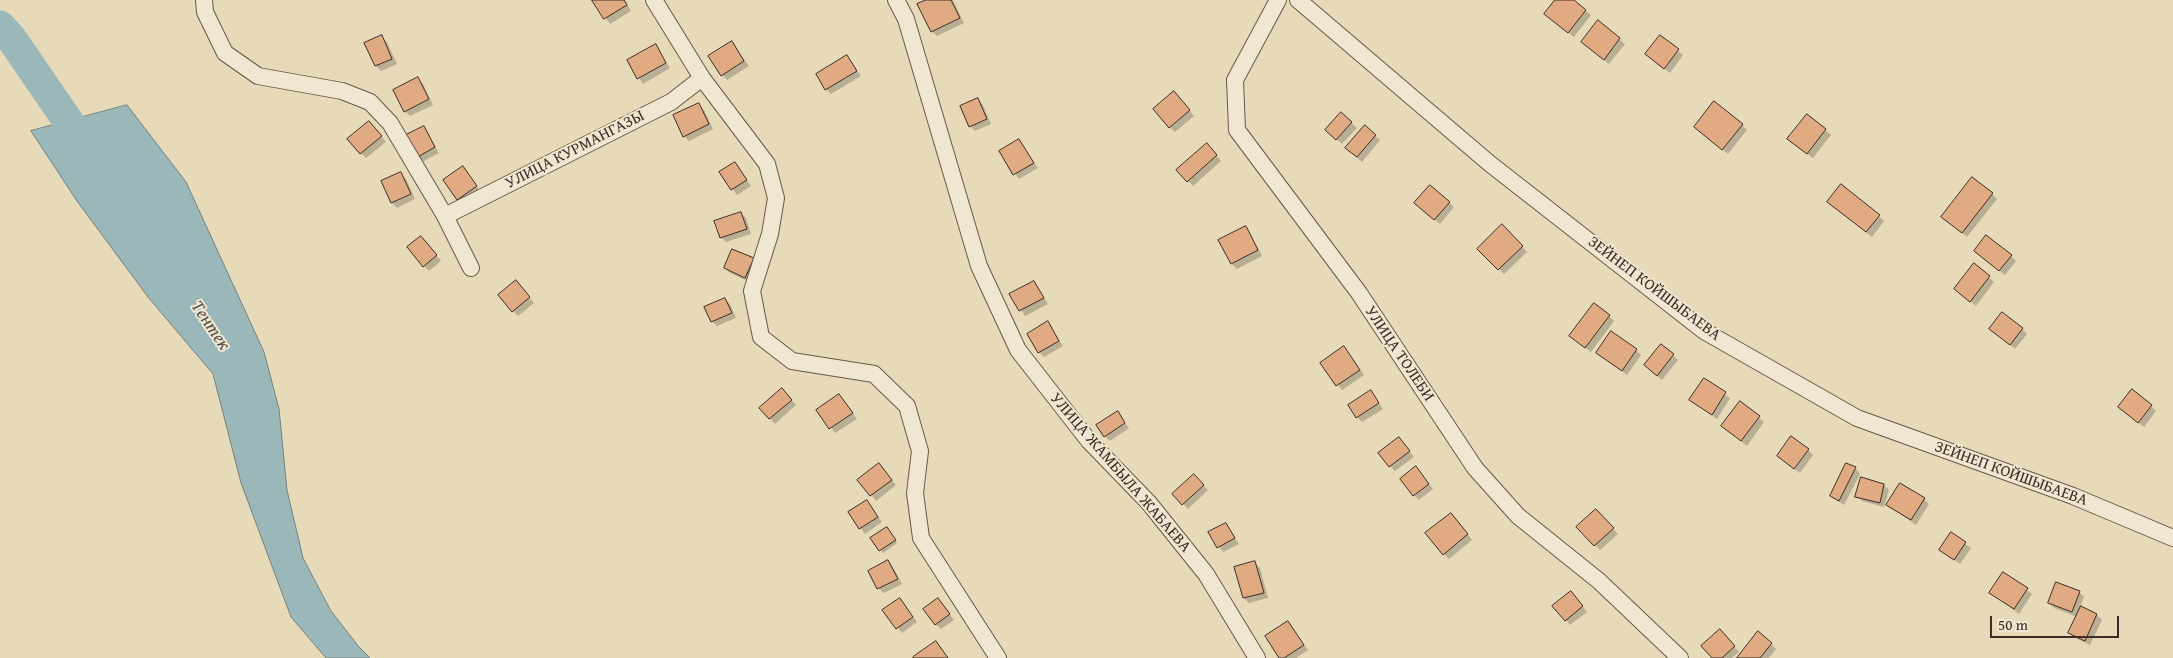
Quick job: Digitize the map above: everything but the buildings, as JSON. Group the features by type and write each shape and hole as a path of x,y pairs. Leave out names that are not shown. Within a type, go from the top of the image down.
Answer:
{"street":[{"path":"204,0 205,12 226,53 258,76 342,91 370,102 390,123 445,216 471,268"},
{"path":"654,0 702,78 767,164 776,198 770,234 752,291 761,337 792,361 874,374 907,406 920,451 915,493 921,538 998,658"},
{"name":"УЛИЦА ЖАМБЫЛА ЖАБАЕВА","path":"896,0 906,19 979,266 1018,350 1089,441 1149,503 1206,574 1257,658"},
{"name":"УЛИЦА ТОЛЕБИ","path":"1278,0 1235,80 1237,130 1359,293 1475,468 1518,516 1599,580 1680,658"},
{"name":"ЗЕЙНЕП КОЙШЫБАЕВА","path":"1298,0 1489,163 1704,331 1857,418 2073,496 2173,538"},
{"name":"УЛИЦА КУРМАНГАЗЫ","path":"445,216 671,102 702,78"}],"water":[{"path":"127,105 186,182 264,352 279,409 287,490 303,558 331,611 370,658 326,658 291,617 241,483 213,374 148,297 77,201 31,131"}],"waterway":[{"name":"Тентек","path":"0,26 11,38 92,156"}]}
